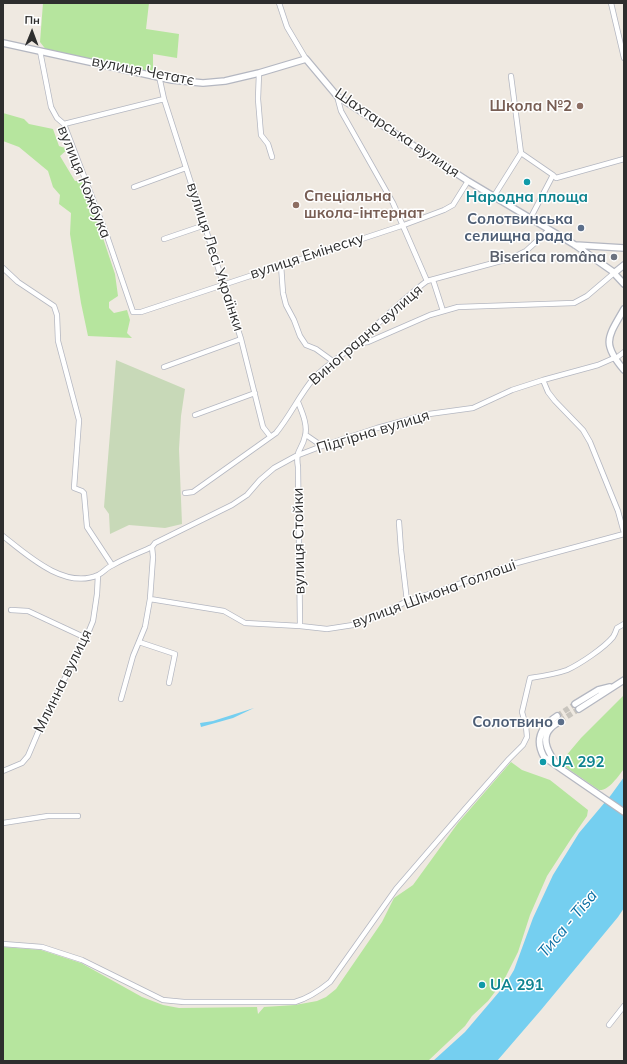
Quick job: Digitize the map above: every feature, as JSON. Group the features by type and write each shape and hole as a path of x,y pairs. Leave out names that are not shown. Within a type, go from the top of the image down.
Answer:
{"street":[{"name":"Шахтарська вулиця","path":"279,3 287,27 306,59 337,96 468,181 575,245 614,273 624,284"},
{"path":"611,3 624,58"},
{"name":"вулиця Четатє","path":"3,43 172,80 203,82 225,81 306,59"},
{"name":"вулиця Кожбука","path":"40,51 51,107 57,118 64,124 107,236 133,312"},
{"path":"259,73 258,99 261,135 268,144 272,157"},
{"name":"вулиця Лесі Українки","path":"159,76 164,99 241,338 263,427 270,436"},
{"path":"494,196 521,153 511,76"},
{"name":"Виноградна вулиця","path":"185,493 193,492 276,433 314,378 427,281 404,225 341,111 337,96"},
{"path":"64,124 164,99"},
{"path":"521,153 554,175 556,178 624,159"},
{"path":"134,187 186,168"},
{"path":"530,219 554,175"},
{"name":"вулиця Емінеску","path":"133,312 141,312 224,283 404,225 444,210 453,205 468,181"},
{"path":"164,239 205,226"},
{"path":"427,281 512,258 526,251 549,230"},
{"path":"575,245 624,248"},
{"path":"280,265 286,305 300,336 306,345 316,349 334,362"},
{"path":"355,344 368,342 430,315 458,307 574,303 587,296 624,265"},
{"path":"3,268 18,282 54,306 58,341 79,420 74,488 84,493 87,527 112,565"},
{"path":"433,280 443,311"},
{"path":"624,309 610,333 609,342 609,348 614,358 624,370"},
{"path":"164,367 241,338"},
{"name":"Підгірна вулиця","path":"98,575 112,565 152,547 155,543 232,505 247,495 260,480 274,468 296,456 377,428 429,414 473,408 512,390 542,380 598,365 624,352"},
{"path":"542,380 548,392 583,430 590,442 618,511 624,534"},
{"path":"195,415 255,393"},
{"path":"296,456 303,444 306,434 305,425 298,402"},
{"path":"306,434 322,446"},
{"name":"вулиця Стойки","path":"296,456 298,467 300,626"},
{"path":"399,522 407,601"},
{"name":"вулиця Шімона Голлоші","path":"150,599 224,611 245,623 327,629 353,625 381,615 407,601 513,564 624,534"},
{"path":"3,536 43,566 65,577 79,579 98,575"},
{"path":"121,699 133,656 145,627 150,599 153,557 152,547"},
{"name":"Млинна вулиця","path":"3,771 22,763 28,756 45,716 86,638 92,621 97,594 98,575"},
{"path":"11,610 28,611 86,638"},
{"path":"3,944 42,947 82,960 163,1000 184,1002 295,1002 306,999 318,992 330,982 396,890 470,803 509,759 524,745 527,737 522,712 530,678 567,670 582,662 615,636 617,628 624,624"},
{"path":"139,642 175,654 169,683"},
{"path":"577,706 598,690 616,685 624,680"},
{"path":"559,718 549,730 546,741 547,750 558,766 624,812"},
{"path":"3,823 48,816 78,816"},
{"path":"608,1025 624,1006"}],"green space":[{"path":"43,3 149,3 146,29 179,34 177,58 153,54 153,75 47,51 40,42"},
{"path":"3,113 24,119 29,124 53,129 59,146 68,149 60,156 75,181 82,181 91,203 86,208 94,211 115,274 118,296 109,302 109,308 114,313 127,310 130,320 127,333 132,338 88,336 70,234 71,213 59,204 60,195 53,187 48,171 19,147 3,141"},
{"path":"116,360 185,389 181,416 179,449 182,524 165,528 129,525 110,534 109,514 104,507"},
{"path":"624,695 624,769 610,786 603,790 599,790 562,763 565,757 581,738"},
{"path":"511,762 522,770 550,780 588,810 587,816 547,876 530,915 518,952 504,980 488,1001 472,1016 465,1026 428,1061 3,1061 3,947 41,950 81,963 142,997 163,1005 179,1008 257,1007 258,1014 264,1007 295,1005 317,1001 326,997 336,989 382,922 394,898 413,885 458,823"}],"water":[{"path":"254,708 233,718 201,727 200,723 213,721"},
{"name":"Тиса - Tisa","path":"624,777 624,908 618,917 497,1061 433,1061 465,1032 505,985 514,970 533,918 553,875 579,833"}],"tunnel":[{"path":"557,716 575,704"},
{"path":"560,721 579,709"}],"place":[{"name":"Школа №2","path":"580,106"},
{"name":"Народна площа","path":"527,182"},
{"name":"Спеціальна школа-інтернат","path":"296,205"},
{"name":"Солотвинська селищна рада","path":"581,228"},
{"name":"Biserica româna","path":"614,257"},
{"name":"Солотвино","path":"561,722"},
{"name":"UA 292","path":"543,762"},
{"name":"UA 291","path":"482,985"}]}
